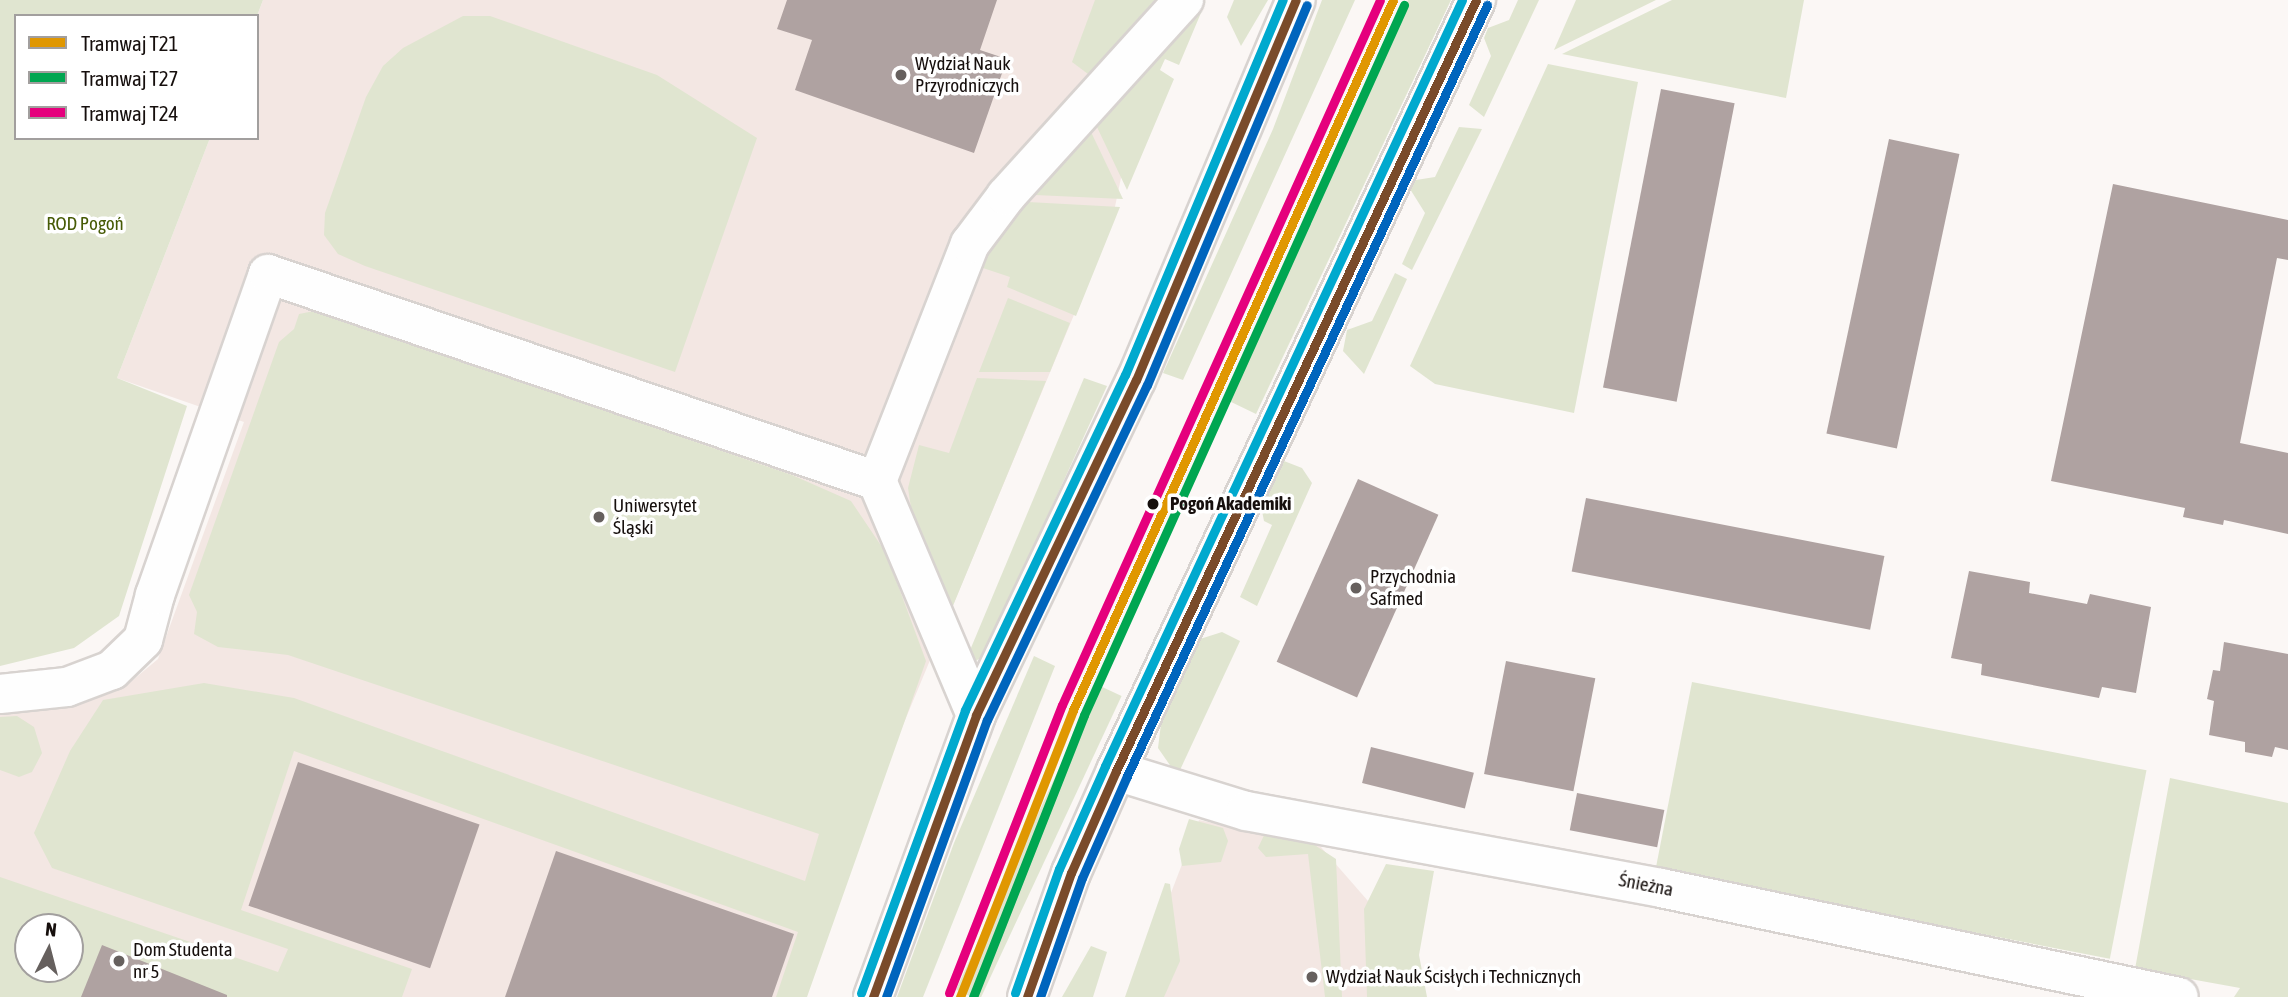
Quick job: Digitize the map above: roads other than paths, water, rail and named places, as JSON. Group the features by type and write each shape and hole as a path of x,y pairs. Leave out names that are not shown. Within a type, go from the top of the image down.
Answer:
{"street":[{"path":"976,715 877,481 970,244 1006,196 1184,0"},
{"path":"873,997 976,715 1136,380 1296,0"},
{"path":"1027,997 1072,873 1116,771 1476,0"},
{"path":"0,694 67,687 112,670 143,640 155,594 268,274 877,481"},
{"name":"Śnieżna","path":"1116,771 1246,811 1661,888 2179,997"}],"tram line":[{"name":"T24","path":"949,993 1062,705 1380,0"},
{"name":"T21","path":"960,997 1073,710 1393,0"},
{"name":"T27","path":"973,997 1084,715 1404,5"}],"place":[{"name":"Wydział Nauk Przyrodniczych","path":"901,75"},
{"name":"Pogoń Akademiki","path":"1153,504"},
{"name":"Uniwersytet Śląski","path":"599,517"},
{"name":"Przychodnia Safmed","path":"1356,588"},
{"name":"Dom Studenta nr 5","path":"119,961"},
{"name":"Wydział Nauk Ścisłych i Technicznych","path":"1312,977"}],"park label":[{"name":"ROD Pogoń","path":"85,224"}]}
